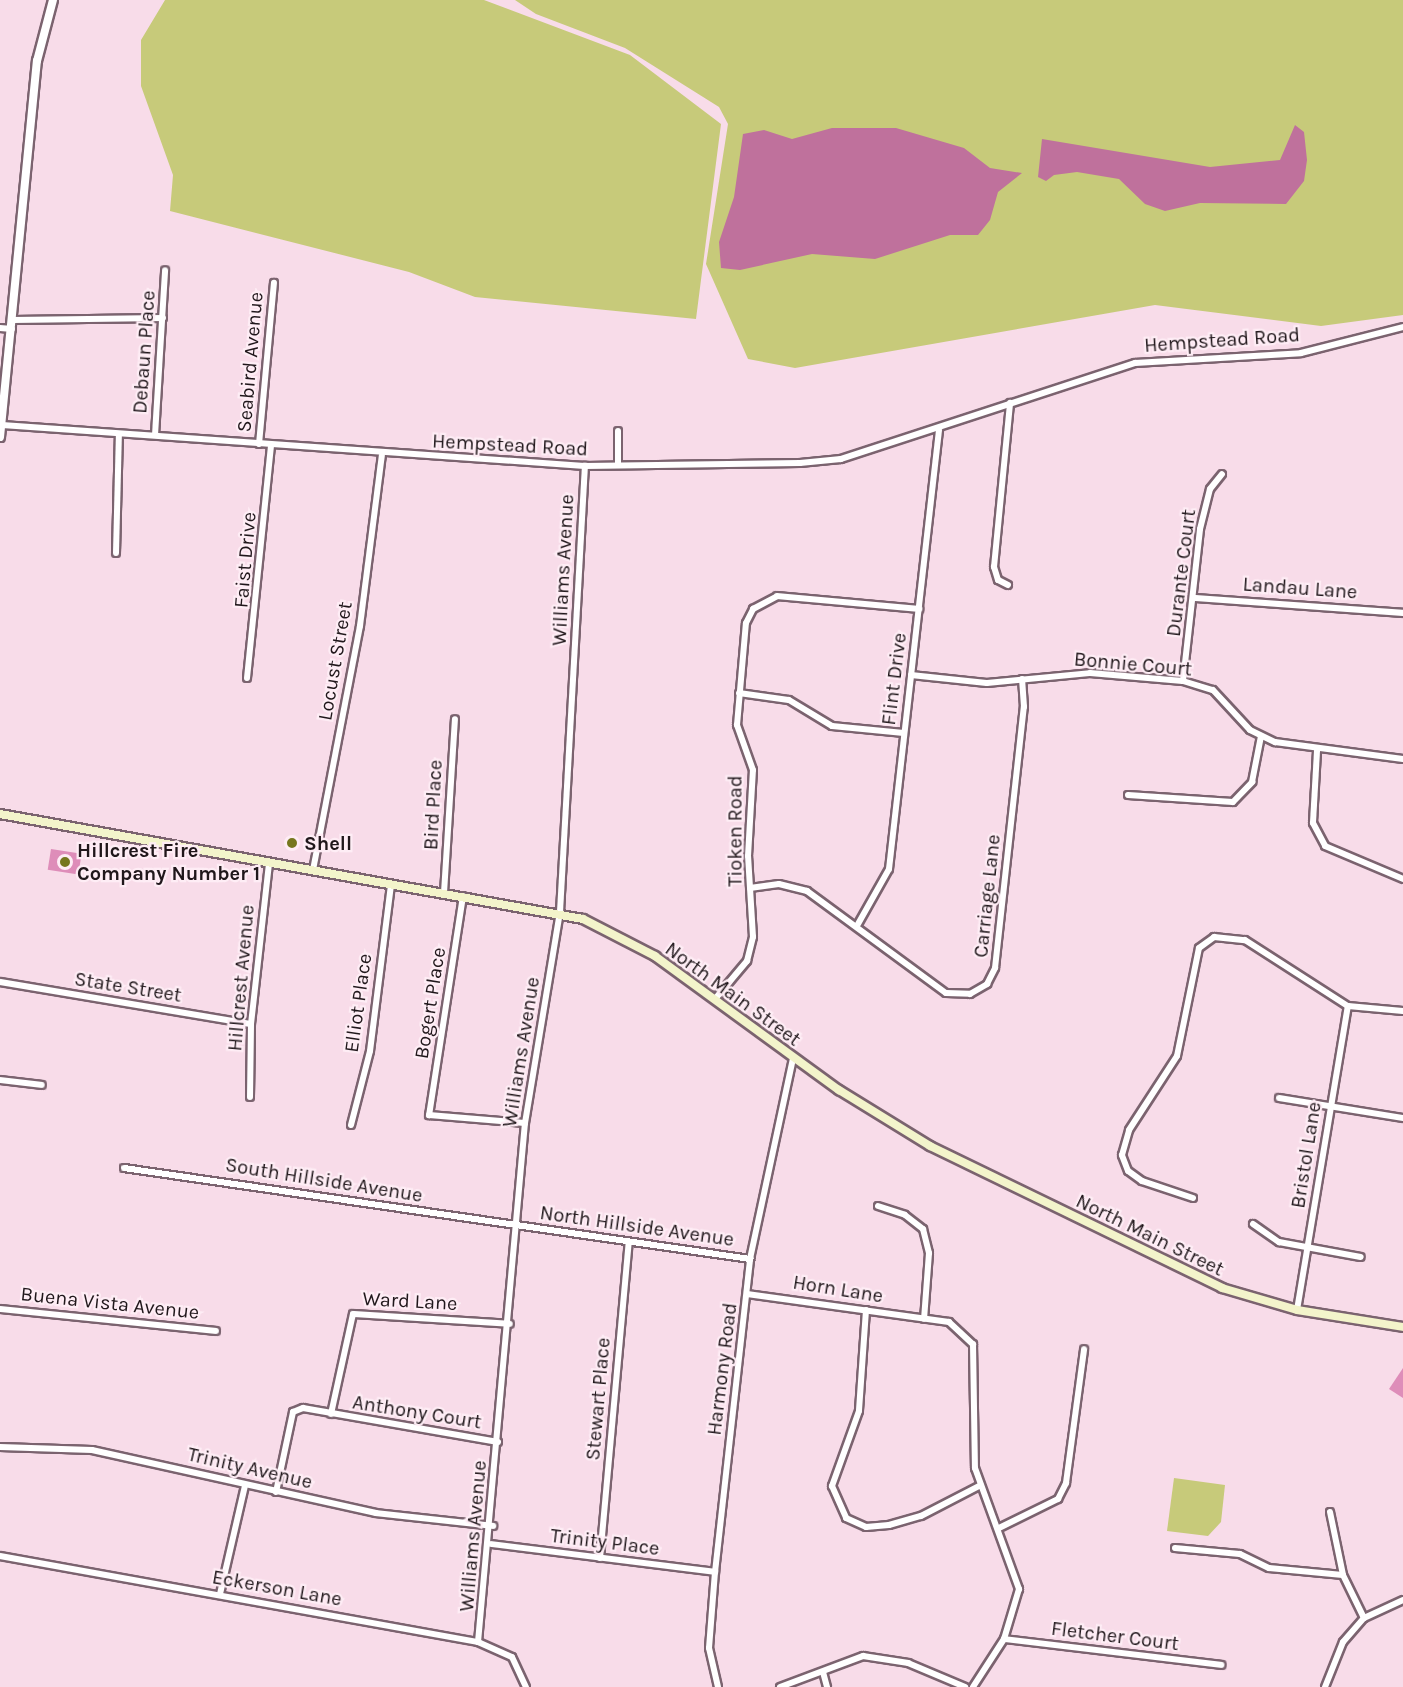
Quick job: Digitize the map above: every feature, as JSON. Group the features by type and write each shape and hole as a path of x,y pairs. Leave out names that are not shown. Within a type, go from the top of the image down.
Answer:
{"main road":[{"name":"North Main Street","path":"0,814 269,863 560,912 630,941 715,999 874,1115 930,1146 1222,1288 1297,1310 1403,1327"}],"street":[{"path":"0,433 37,61 53,0"},
{"name":"Debaun Place","path":"155,435 165,270"},
{"name":"Seabird Avenue","path":"259,444 274,283"},
{"path":"13,320 163,318"},
{"name":"Hempstead Road","path":"0,433 155,435 382,456 585,466 841,459 939,430 1010,403 1135,363 1301,353 1403,327"},
{"path":"0,328 12,329"},
{"path":"1008,585 998,580 994,567 1010,403"},
{"name":"Flint Drive","path":"858,924 889,869 939,430"},
{"path":"618,431 618,465"},
{"path":"116,554 119,434"},
{"name":"Faist Drive","path":"247,678 271,445"},
{"name":"Locust Street","path":"313,870 360,626 382,456"},
{"name":"Williams Avenue","path":"478,1642 493,1526 498,1442 520,1226 525,1123 560,912 585,466"},
{"name":"Durante Court","path":"1183,681 1195,598 1200,529 1210,489 1222,474"},
{"name":"Landau Lane","path":"1195,598 1403,613"},
{"name":"Tioken Road","path":"715,999 747,961 753,938 750,888 753,770 737,725 746,623 764,599 918,609"},
{"name":"Bonnie Court","path":"911,675 987,683 1090,674 1183,681 1213,690 1261,736 1317,751 1403,759"},
{"name":"Carriage Lane","path":"750,888 779,884 807,891 858,924 946,993 970,994 987,984 998,945 1024,707 1022,679"},
{"path":"739,693 789,700 832,726 904,733"},
{"name":"Bird Place","path":"444,893 455,719"},
{"path":"1128,795 1233,802 1251,782 1261,736"},
{"path":"1317,751 1313,823 1325,846 1403,879"},
{"name":"Hillcrest Avenue","path":"250,1097 251,1024 269,863"},
{"name":"Elliot Place","path":"351,1125 370,1052 391,884"},
{"name":"Bogert Place","path":"463,896 429,1115 525,1123"},
{"path":"1193,1198 1142,1181 1128,1171 1122,1155 1129,1130 1177,1056 1199,948 1214,938 1245,940 1348,1006 1403,1011"},
{"name":"State Street","path":"0,982 251,1024"},
{"name":"Bristol Lane","path":"1297,1310 1348,1006"},
{"name":"Harmony Road","path":"718,1687 710,1648 715,1572 750,1259 793,1058"},
{"path":"0,1080 42,1085"},
{"path":"1279,1098 1403,1118"},
{"name":"South Hillside Avenue","path":"124,1168 520,1226"},
{"path":"878,1206 905,1215 923,1229 929,1253 924,1319"},
{"path":"1252,1224 1279,1242 1308,1250 1361,1257"},
{"name":"North Hillside Avenue","path":"520,1226 750,1259"},
{"name":"Stewart Place","path":"600,1558 629,1242"},
{"name":"Horn Lane","path":"747,1294 950,1322 973,1344 971,1434 979,1486 999,1528 1019,1590 1005,1639 973,1687"},
{"name":"Buena Vista Avenue","path":"0,1309 216,1331"},
{"path":"866,1310 860,1411 832,1486 846,1518 866,1527 889,1525 921,1516 979,1486"},
{"name":"Ward Lane","path":"331,1414 353,1314 510,1324"},
{"path":"999,1528 1058,1499 1066,1483 1084,1349"},
{"path":"276,1492 293,1412 331,1414"},
{"name":"Anthony Court","path":"331,1414 498,1442"},
{"name":"Trinity Avenue","path":"0,1447 92,1450 245,1486 376,1513 493,1526"},
{"path":"220,1594 245,1486"},
{"path":"1330,1512 1343,1575 1364,1618"},
{"name":"Trinity Place","path":"491,1545 715,1572"},
{"path":"1175,1548 1240,1554 1269,1568 1343,1575"},
{"name":"Eckerson Lane","path":"0,1556 478,1642 512,1657 526,1687"},
{"path":"1325,1687 1343,1642 1364,1618 1403,1600"},
{"name":"Fletcher Court","path":"1005,1639 1221,1665"},
{"path":"780,1687 863,1656 887,1658 965,1687"},
{"path":"823,1672 827,1687"}],"green space":[{"path":"165,0 484,0 630,55 721,124 696,319 475,297 409,272 170,211 173,175 141,86 141,40"},
{"path":"515,0 1403,0 1403,315 1321,326 1155,305 795,368 748,359 706,264 728,124 719,107 625,48 536,14"},
{"path":"1174,1478 1225,1485 1221,1522 1208,1536 1167,1531"}],"shaded area":[{"path":"1295,125 1304,132 1307,160 1304,181 1286,204 1200,203 1165,211 1145,204 1119,179 1077,172 1054,175 1046,181 1038,177 1042,139 1210,167 1280,160"},
{"path":"832,128 896,128 964,148 990,168 1022,173 998,192 990,220 978,235 950,235 875,259 812,254 740,270 721,268 719,242 734,197 743,134 764,130 792,139"}],"building":[{"name":"Hillcrest Fire Company Number 1","path":"51,849 82,854 78,875 48,870"},
{"path":"1403,1368 1403,1398 1389,1389"}],"place":[{"name":"Shell","path":"292,843"},
{"name":"Hillcrest Fire Company Number 1","path":"65,862"}]}
